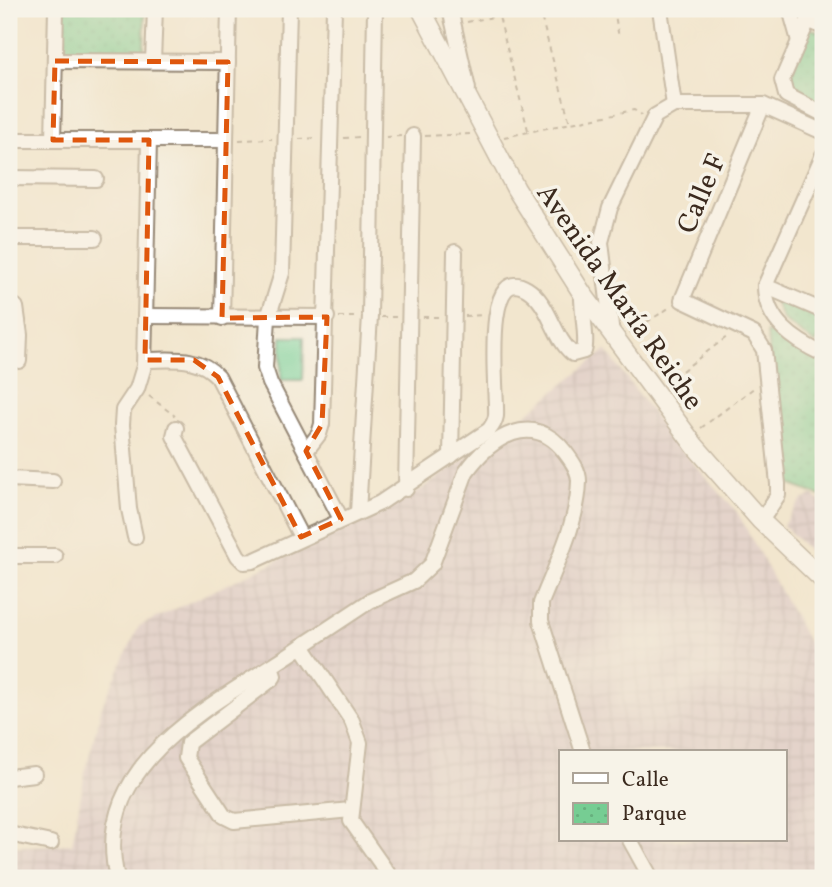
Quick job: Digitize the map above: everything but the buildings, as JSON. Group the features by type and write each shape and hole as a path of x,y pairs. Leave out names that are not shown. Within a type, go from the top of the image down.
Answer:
{"main road":[{"name":"Avenida María Reiche","path":"421,9 538,226 582,293 673,419 761,521 823,580"}],"street":[{"path":"53,140 56,9"},
{"path":"153,61 155,9"},
{"path":"222,318 229,9"},
{"path":"289,9 282,273 268,318 265,368 341,519"},
{"path":"306,451 319,434 322,424 334,9"},
{"path":"358,512 370,316 375,9"},
{"path":"450,9 472,106"},
{"path":"660,9 674,106"},
{"path":"790,9 799,41"},
{"path":"823,27 810,15 782,80 786,95 823,114"},
{"path":"55,61 228,62"},
{"path":"612,332 601,242 604,225 650,123 662,111 674,106 763,105 823,132"},
{"name":"Calle F","path":"682,300 763,105"},
{"path":"406,489 413,136"},
{"path":"9,140 226,140"},
{"path":"135,537 129,509 122,425 127,401 139,385 145,360 149,140"},
{"path":"823,155 765,286 765,299 775,319 801,343 823,353"},
{"path":"9,178 96,178"},
{"path":"9,238 95,238"},
{"path":"451,456 455,252"},
{"path":"176,422 174,436 238,556 244,562 253,561 406,489 489,430 495,421 494,337 496,315 502,295 518,286 527,289 537,299 567,349 579,354 586,344 581,315 582,293"},
{"path":"765,286 823,311"},
{"path":"682,300 741,327 761,341 778,495 761,521"},
{"path":"9,302 16,307 19,322 19,361"},
{"path":"145,316 327,317"},
{"path":"145,360 194,360 210,368 218,377 300,537"},
{"path":"117,878 113,834 116,812 127,790 178,730 207,706 370,601 425,572 432,564 466,472 475,458 515,430 538,430 558,442 579,476 578,498 541,603 541,621 582,750"},
{"path":"9,479 53,481"},
{"path":"9,556 55,556"},
{"path":"302,646 352,721 360,743 351,810 357,833 391,878"},
{"path":"271,667 272,679 188,743 186,758 224,816 234,821 351,810"},
{"path":"9,777 34,774"},
{"path":"9,834 51,843"},
{"path":"631,842 650,878"}],"path":[{"path":"497,9 528,132"},
{"path":"453,25 534,9"},
{"path":"540,9 570,123"},
{"path":"614,9 619,38"},
{"path":"495,150 504,148 502,137 634,110"},
{"path":"226,140 487,134"},
{"path":"612,332 628,334 682,300"},
{"path":"665,383 741,327"},
{"path":"700,429 767,377"},
{"path":"139,385 176,422"}],"highlighted area":[{"path":"55,61 228,62 222,318 327,317 322,424 306,451 341,519 301,537 218,377 194,360 145,360 149,140 53,140"}],"shaded area":[{"path":"606,350 670,437 737,512 823,669 823,878 9,878 9,847 72,844 85,773 102,706 139,626 406,500 509,428"},
{"path":"812,495 823,503 823,565 783,525 801,501"}],"green space":[{"path":"63,9 145,9 144,53 62,51"},
{"path":"807,28 823,32 823,110 801,101 787,86"},
{"path":"773,297 823,317 823,330 816,344 783,320"},
{"path":"767,332 823,357 823,497 781,481"},
{"path":"282,337 304,337 303,380 281,380"}]}
